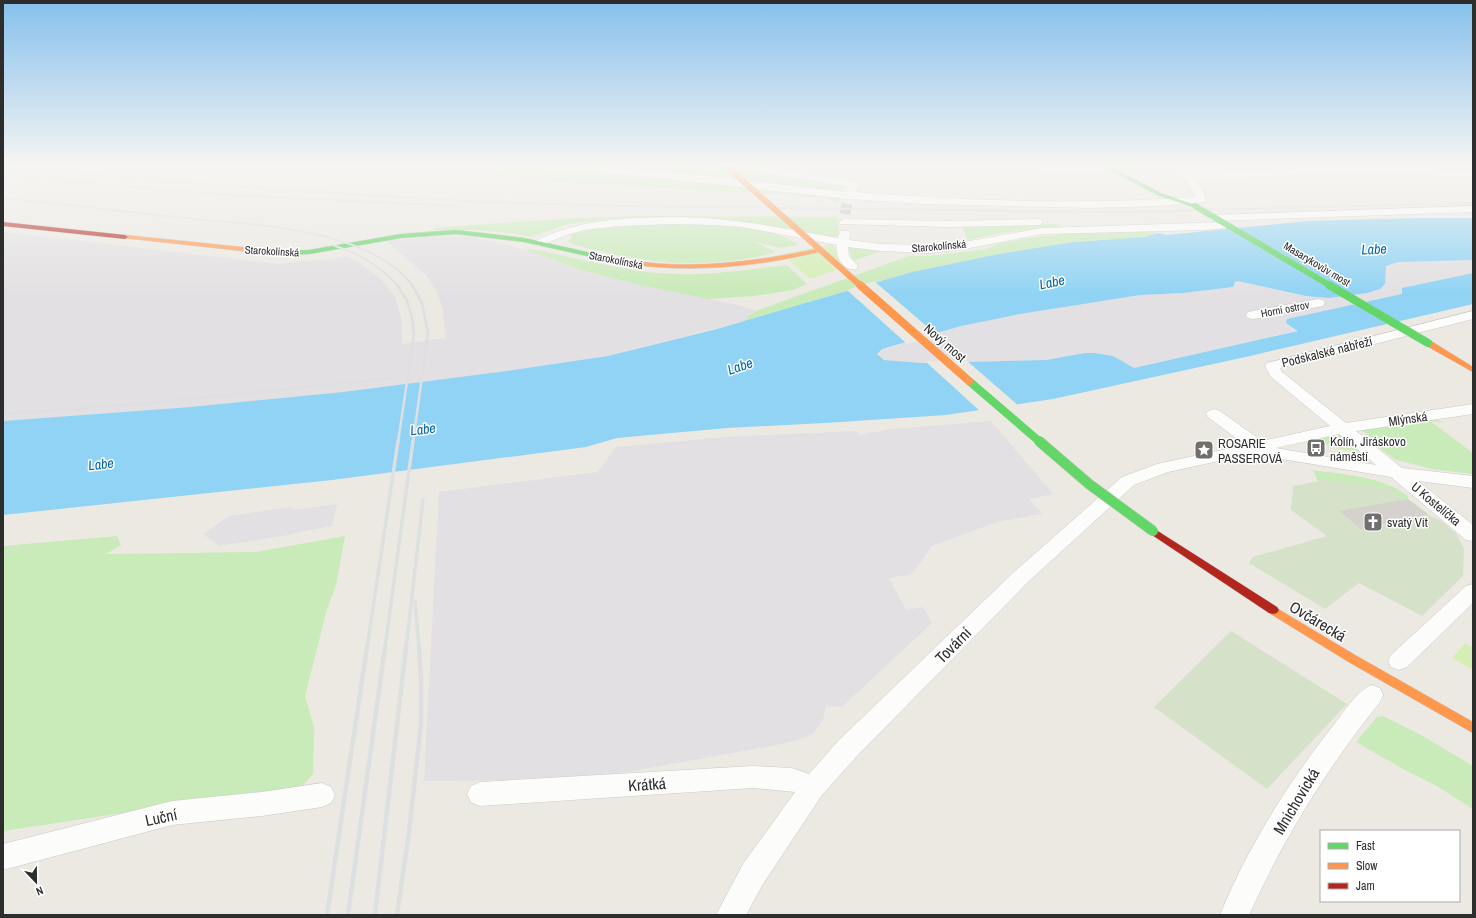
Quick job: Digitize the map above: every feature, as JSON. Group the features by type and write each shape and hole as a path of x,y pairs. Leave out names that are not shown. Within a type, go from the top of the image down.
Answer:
{"street":[{"name":"Nový most","path":"774,209 1029,434 1089,484 1153,531"},
{"path":"852,266 842,255 840,249 843,243 846,209 949,224 1159,220 1473,209"},
{"name":"Masarykovův most","path":"1199,209 1222,225 1473,370"},
{"name":"Starokolínská","path":"540,243 562,232 588,226 696,220 743,224 843,243 901,249 958,247 1003,237 1070,229 1222,225"},
{"name":"Starokolínská","path":"3,224 281,254 305,253 381,238 431,233 482,233 507,236 621,262 668,268 719,267 788,257 821,250"},
{"name":"Horní ostrov","path":"1253,315 1318,303"},
{"name":"Podskalské nábřeží","path":"1343,428 1276,374 1272,366 1473,315"},
{"name":"Mlýnská","path":"1237,450 1343,428 1473,409"},
{"path":"1214,414 1258,446"},
{"name":"U Kostelíčka","path":"1343,428 1473,535"},
{"path":"1237,450 1273,452 1399,473 1473,482"},
{"name":"Tovární","path":"730,915 753,874 813,787 847,749 1021,577 1128,481 1163,468 1237,450"},
{"name":"Ovčárecká","path":"1153,531 1227,582 1325,643 1473,728"},
{"path":"1399,661 1473,591"},
{"name":"Mnichovická","path":"1234,915 1297,795 1315,768 1372,695"},
{"name":"Krátká","path":"480,794 753,777 792,779 813,787"},
{"name":"Luční","path":"3,857 172,813 262,804 322,794"}],"shaded area":[{"path":"3,232 279,264 348,257 360,263 380,278 395,297 402,321 402,344 446,338 443,309 436,290 426,275 386,241 438,236 476,237 481,240 529,251 586,272 737,305 756,311 741,322 608,356 499,372 343,392 190,407 3,421"},
{"path":"1473,260 1473,273 1402,288 1402,294 1289,319 1286,323 1299,330 1134,368 1113,356 1094,353 1085,353 1046,360 922,363 884,360 877,354 882,349 961,326 1086,303 1140,295 1183,293 1233,287 1235,282 1238,281 1306,296 1329,298 1375,291 1385,284 1386,266 1398,262"},
{"path":"991,421 1053,494 1029,499 1042,514 997,522 932,546 912,574 889,578 906,610 923,607 932,623 842,707 826,706 823,720 813,734 795,741 766,747 621,773 578,779 424,781 439,492 598,472 616,447 724,437 857,431 859,435 892,429"},
{"path":"337,504 332,526 219,546 203,534 229,516 290,507 295,510"}],"green space":[{"path":"637,216 838,217 839,235 833,237 821,237 772,226 724,219 671,218 609,219 568,224 531,237 510,233 476,230 434,230 434,228 561,219"},
{"path":"678,224 741,227 773,233 787,238 799,245 781,248 755,242 775,252 735,261 694,263 653,261 632,258 589,249 567,241 571,239 572,234 598,229 638,225"},
{"path":"1059,224 1060,226 999,233 968,240 962,227 955,227 957,225"},
{"path":"1147,231 1159,233 1145,237 1074,242 912,272 741,322 756,311 909,256 930,256 986,249 1001,243 1072,233"},
{"path":"832,244 847,266 810,279 782,254"},
{"path":"848,246 887,249 853,261"},
{"path":"526,248 622,268 661,273 706,274 787,265 807,284 793,290 753,296 708,299 640,285 584,271 529,251"},
{"path":"1429,418 1446,423 1430,421 1473,453 1473,474 1432,469 1394,459 1372,442 1367,434 1362,431 1364,429"},
{"path":"1338,433 1361,449 1357,452 1336,448 1335,446 1322,444 1321,446 1299,441"},
{"path":"1313,470 1375,480 1397,489 1408,496 1408,499 1404,500 1386,489 1325,480 1318,482"},
{"path":"1325,480 1386,489 1432,517 1440,520 1456,533 1464,548 1463,576 1422,616 1359,583 1325,609 1249,563 1253,557 1327,536 1291,510 1293,486"},
{"path":"117,536 121,545 106,554 256,552 345,536 336,585 327,609 305,696 314,727 313,774 302,786 3,831 3,546"},
{"path":"1231,631 1347,704 1267,789 1154,707"},
{"path":"1465,643 1473,648 1473,670 1452,658"},
{"path":"1383,716 1421,735 1473,766 1473,809 1437,786 1403,769 1356,742 1377,717"}],"water":[{"name":"Labe","path":"1473,218 1473,260 1398,262 1386,266 1385,284 1380,289 1367,293 1329,298 1306,296 1238,281 1235,282 1233,287 1183,293 1140,295 1020,314 961,326 882,349 877,354 884,360 922,363 1046,360 1085,353 1094,353 1113,356 1134,368 1298,331 1286,323 1287,319 1402,294 1402,288 1473,273 1473,304 1250,356 1053,399 946,415 727,428 617,438 586,447 332,480 3,515 3,421 190,407 343,392 608,356 717,329 912,272 999,254 1074,242 1145,237 1159,233 1167,235 1308,221"}],"pier":[{"path":"874,281 937,335 907,344 847,290"},
{"path":"966,360 1019,406 981,412 925,361"}],"building":[{"name":"svatý Vít","path":"1408,499 1428,514 1361,529 1339,511"}],"tunnel":[{"path":"845,214 846,209"}],"railway":[{"path":"101,209 269,226 336,239 366,251 392,266 412,285"},
{"path":"859,209 1122,212 1245,209"},
{"path":"333,245 368,261 384,272 397,285"},
{"path":"397,285 407,301 412,317 414,335 398,442"},
{"path":"412,285 422,303 428,333 413,442"},
{"path":"3,414 152,403 394,378"},
{"path":"367,648 398,441"},
{"path":"385,648 413,441"},
{"path":"406,648 423,500"},
{"path":"415,601 419,648"},
{"path":"327,915 367,647"},
{"path":"348,915 385,647"},
{"path":"375,915 406,647"},
{"path":"397,915 409,832 421,724 419,647"}],"traffic: fast":[{"path":"1200,209 1428,343"},
{"path":"280,253 309,252 401,236 456,232 524,240 614,260"},
{"path":"969,381 1089,484 1153,531"}],"traffic: slow":[{"path":"774,209 969,381"},
{"path":"125,237 280,253"},
{"path":"614,260 667,267 718,266 769,260 821,250"},
{"path":"1428,343 1473,370"},
{"path":"1273,610 1351,658 1473,728"}],"traffic: jam":[{"path":"3,224 125,237"},
{"path":"1153,531 1273,610"}],"place":[{"name":"Kolín, Jiráskovo náměstí","path":"1316,448"},
{"name":"ROSARIE PASSEROVÁ","path":"1204,450"},
{"name":"svatý Vít","path":"1373,522"}]}
